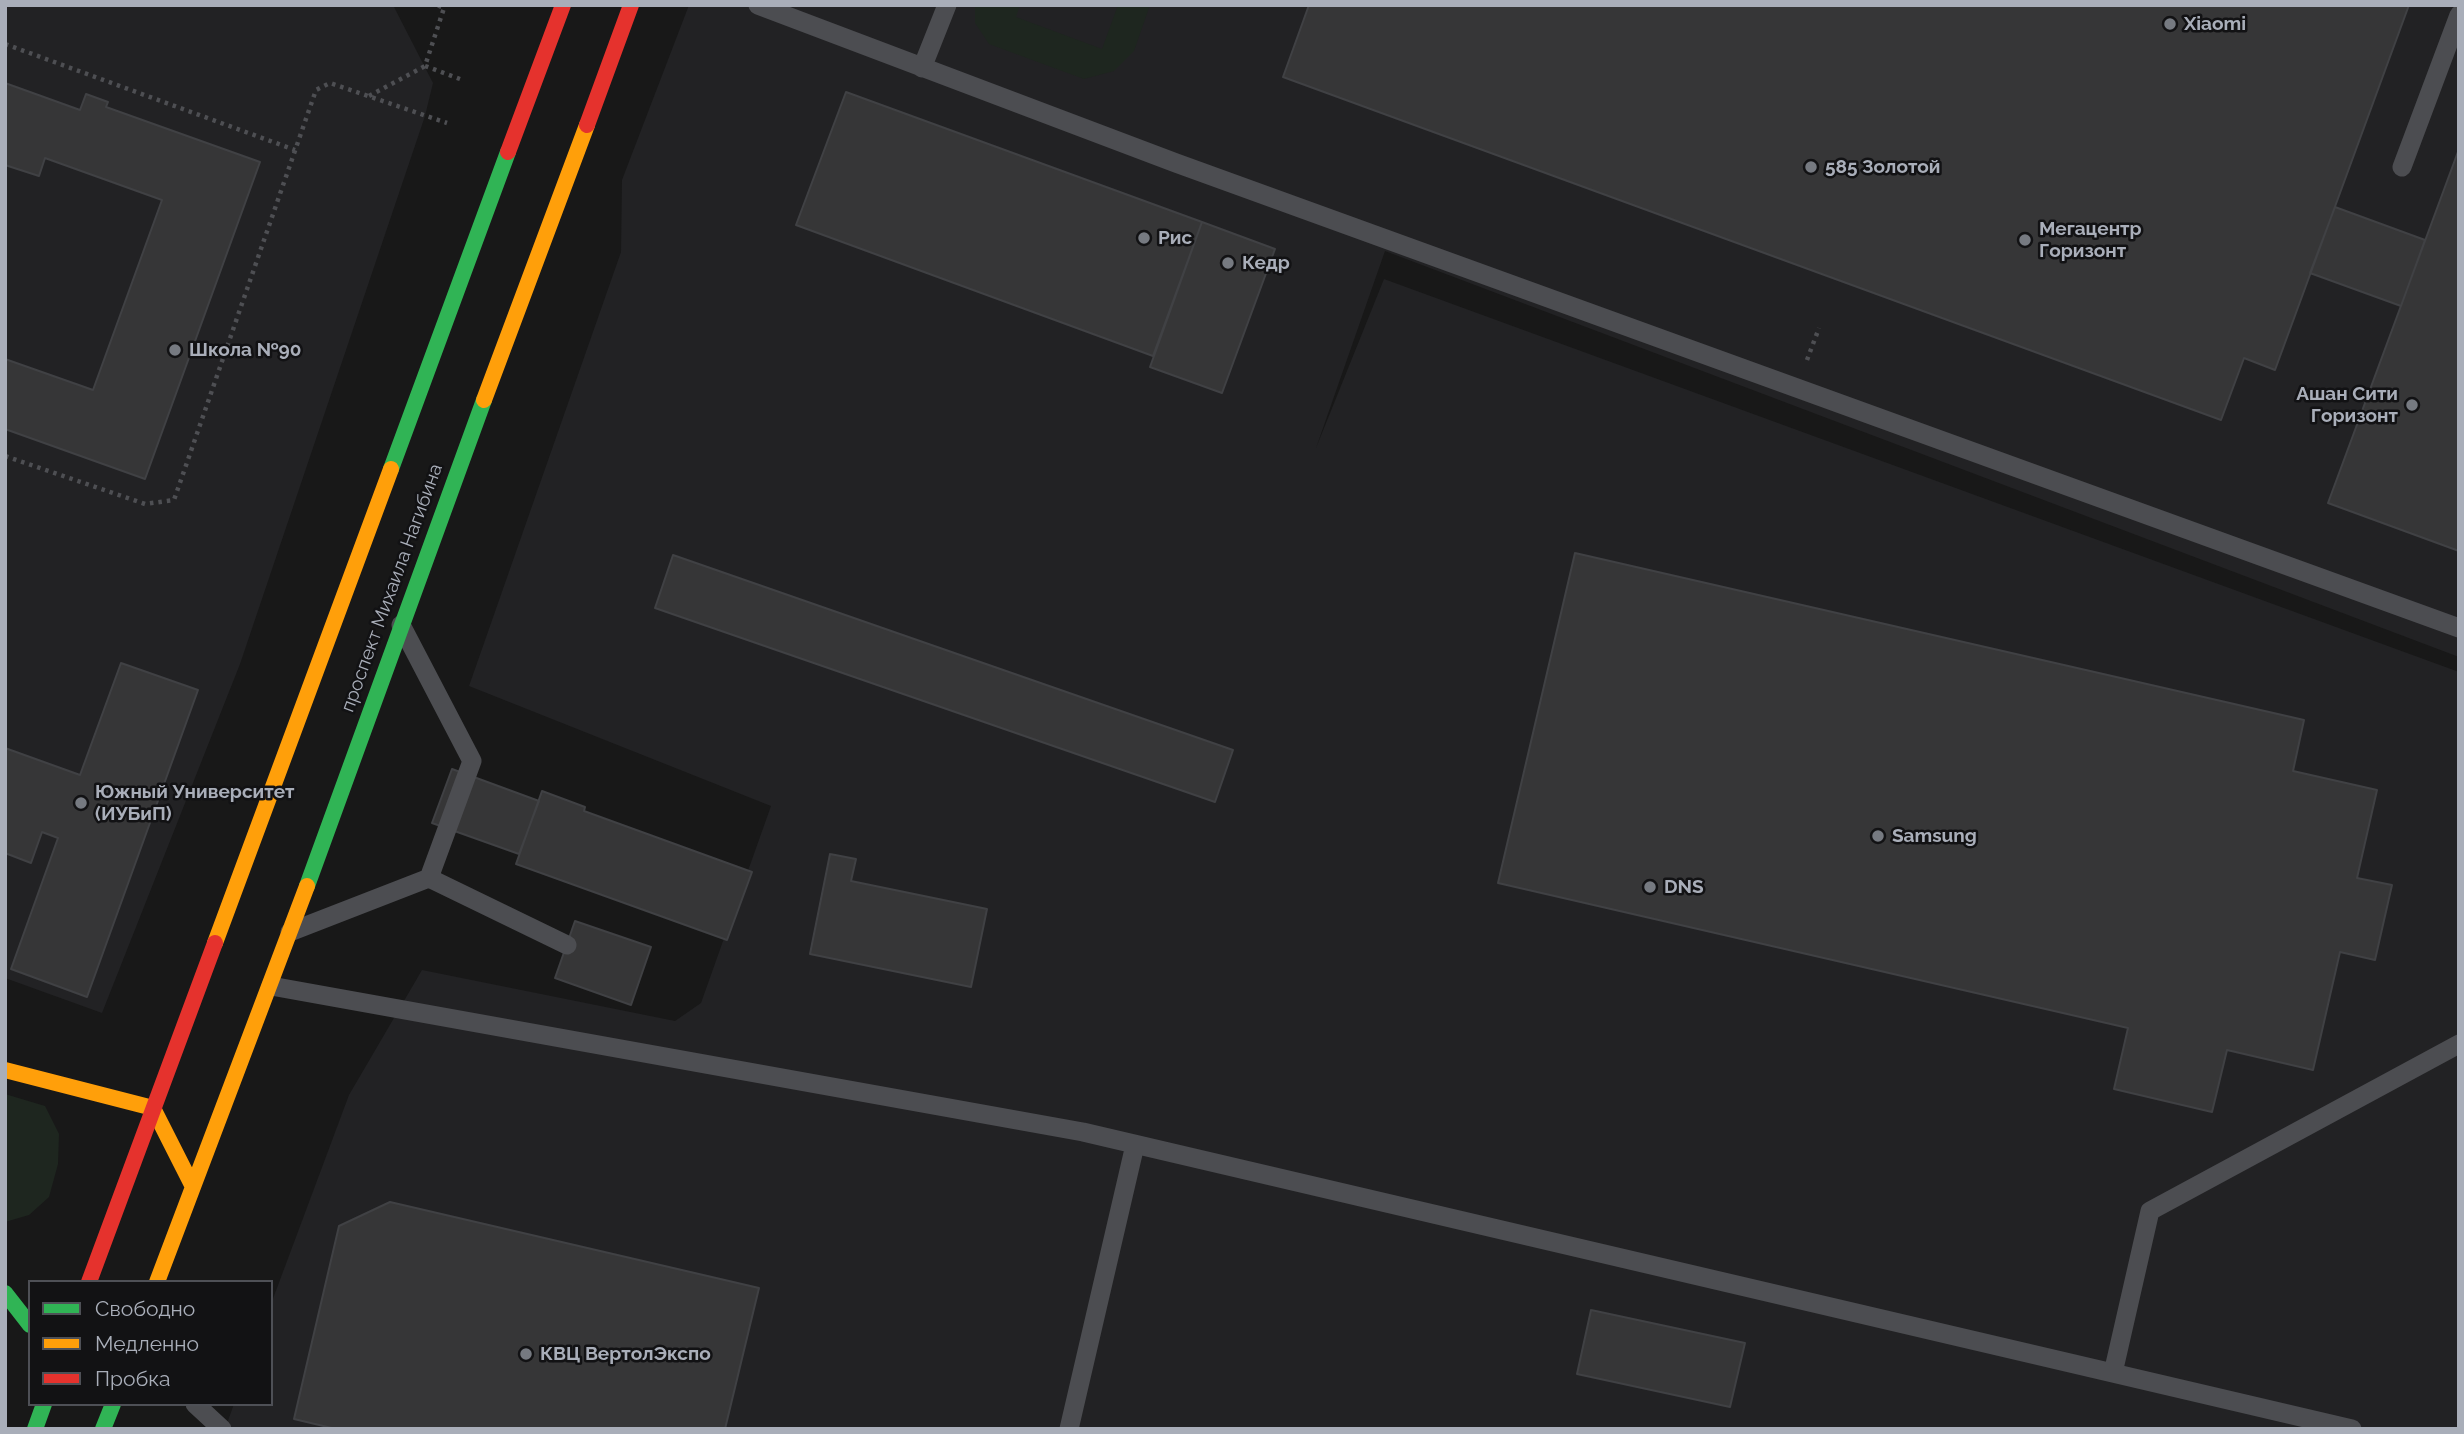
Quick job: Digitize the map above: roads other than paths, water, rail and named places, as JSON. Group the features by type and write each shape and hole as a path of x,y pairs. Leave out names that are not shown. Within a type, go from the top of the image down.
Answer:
{"main road":[{"path":"90,1280 563,5"},
{"name":"проспект Михаила Нагибина","path":"157,1280 271,986 401,625 631,5"},
{"path":"5,1070 153,1108 192,1185"},
{"path":"8,1295 28,1298"},
{"path":"8,1295 28,1322"},
{"path":"35,1429 43,1406"},
{"path":"103,1429 112,1406"}],"lane":[{"path":"758,5 1176,163 2459,628"},
{"path":"922,68 947,5"},
{"path":"2402,167 2459,15"},
{"path":"401,625 472,761 429,878"},
{"path":"289,932 429,878 566,945"},
{"path":"271,986 1083,1132 2352,1429"},
{"path":"2113,1373 2150,1211 2459,1044"},
{"path":"1069,1429 1135,1145"},
{"path":"197,1406 222,1429"}],"place":[{"name":"Xiaomi","path":"2170,24"},
{"name":"585 Золотой","path":"1811,167"},
{"name":"Рис","path":"1144,238"},
{"name":"Мегацентр Горизонт","path":"2025,240"},
{"name":"Кедр","path":"1228,263"},
{"name":"Школа №90","path":"175,350"},
{"name":"Ашан Сити Горизонт","path":"2412,405"},
{"name":"Южный Университет (ИУБиП)","path":"81,803"},
{"name":"Samsung","path":"1878,836"},
{"name":"DNS","path":"1650,887"},
{"name":"КВЦ ВертолЭкспо","path":"526,1354"}]}
